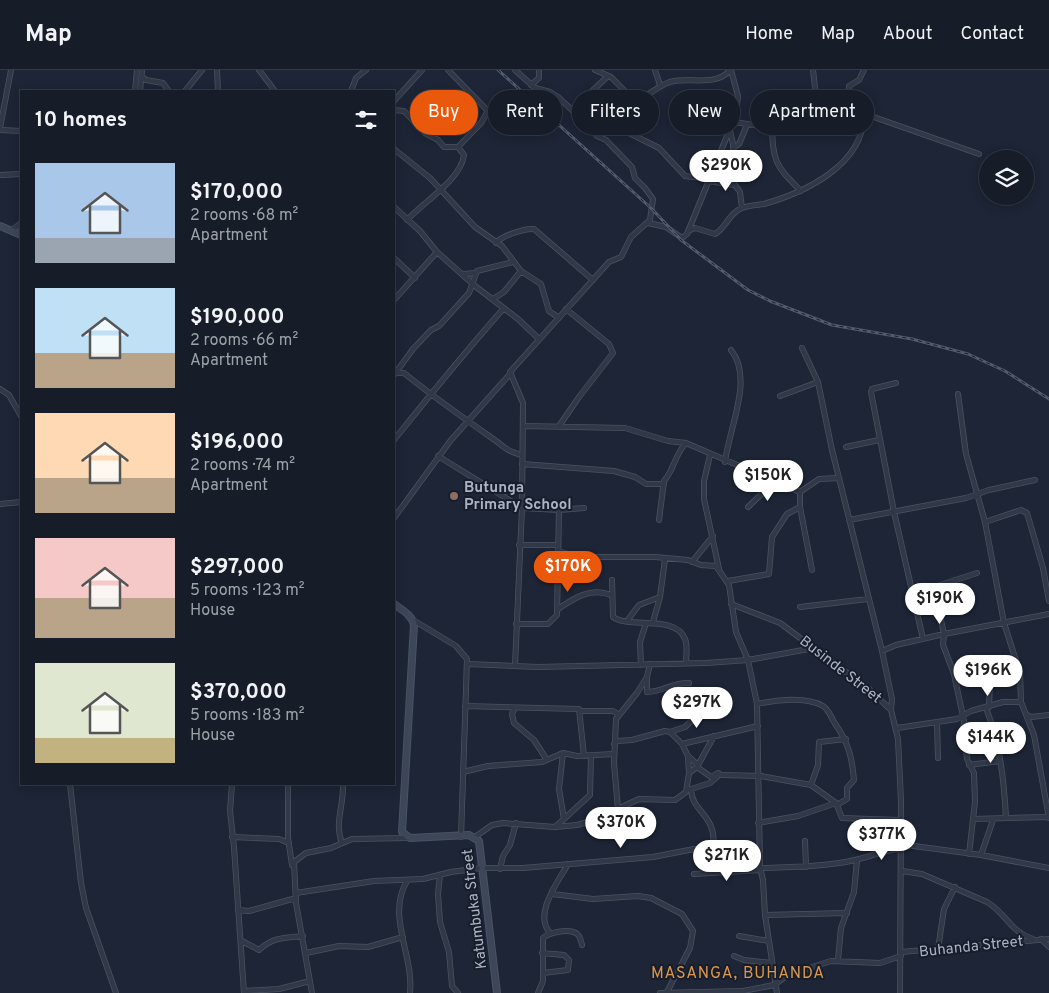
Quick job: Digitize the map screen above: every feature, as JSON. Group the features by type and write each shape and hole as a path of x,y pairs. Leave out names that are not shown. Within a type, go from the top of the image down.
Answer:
{"main road":[{"path":"0,226 20,235"},
{"path":"395,605 413,620 410,719 401,828 406,838"},
{"name":"Katumbuka Street","path":"406,838 475,837 479,841 497,993"}],"street":[{"path":"11,70 0,129 20,131"},
{"path":"136,90 137,70"},
{"path":"140,90 142,70"},
{"path":"186,90 202,70"},
{"path":"217,70 218,90"},
{"path":"259,70 274,90"},
{"path":"351,90 356,78 366,70"},
{"path":"395,100 422,70"},
{"path":"448,70 488,111 481,123 458,147"},
{"path":"515,70 536,89 550,92 572,110"},
{"path":"531,85 539,78 539,70 533,70"},
{"path":"595,70 608,76 626,90"},
{"path":"655,70 660,85"},
{"path":"653,90 660,85 677,80 718,78 731,70 736,90"},
{"path":"813,70 815,90"},
{"path":"849,90 849,86 861,77 864,70"},
{"path":"593,90 608,76"},
{"path":"142,77 146,80 163,83 168,90"},
{"path":"395,110 404,111 425,133 438,140 444,146 458,147 463,152 463,160 440,191 416,209 408,220"},
{"path":"874,118 979,154"},
{"path":"740,123 750,125"},
{"path":"733,148 739,144 747,125"},
{"path":"395,517 438,456 467,421 609,262 621,256 631,237 648,223 652,215 651,194 634,178 631,166 598,135"},
{"path":"636,135 662,150 685,176 734,185 740,192 742,208"},
{"path":"648,223 666,227 682,238 688,231 728,135"},
{"path":"731,135 734,185"},
{"path":"772,135 772,152 775,161 800,191"},
{"path":"688,231 695,228 709,234 717,233 732,215 742,208 765,203 800,191 822,179 846,159 860,135"},
{"path":"395,150 430,178 475,227 508,253 512,262 521,271 541,284 549,311 559,318"},
{"path":"0,175 20,174"},
{"path":"395,208 437,252 472,284 504,308 539,339"},
{"path":"11,231 20,224"},
{"path":"496,242 500,238 513,235 522,229 534,230 594,280"},
{"path":"395,299 437,252"},
{"path":"395,259 415,278"},
{"path":"463,274 512,262"},
{"path":"493,299 504,292 521,271"},
{"path":"395,372 412,349 438,326 470,293 476,272"},
{"path":"395,439 416,409 432,393 504,308"},
{"path":"560,426 579,397 613,353 608,344 566,309"},
{"path":"802,348 818,382 839,478 882,651 892,699 891,710"},
{"path":"725,462 740,393 741,379 738,360 731,350"},
{"path":"395,373 404,373 504,449 522,455"},
{"path":"510,374 523,398 522,508 515,666"},
{"path":"780,396 818,382"},
{"path":"896,383 871,390 879,440 922,639"},
{"path":"0,389 9,395 20,414"},
{"path":"958,394 966,454 985,522 1004,623 1020,673 1021,702 1032,725 1049,818 1042,816 992,820 973,819"},
{"path":"523,426 625,428 668,441 686,443 725,462 800,492"},
{"path":"846,447 879,440"},
{"path":"659,520 664,484 671,475 681,449 686,443"},
{"path":"710,455 704,489 719,569"},
{"path":"438,456 522,508 560,510 584,508"},
{"path":"522,464 609,471 625,474 646,484 664,484"},
{"path":"800,492 819,479 839,478"},
{"path":"849,520 966,498 989,490 1035,480"},
{"path":"748,507 774,482"},
{"path":"800,492 800,507 812,570"},
{"path":"0,504 20,502"},
{"path":"728,581 769,574 772,537 787,514 800,507"},
{"path":"516,624 549,624 556,617 558,608 560,510"},
{"path":"985,522 1021,510 1027,513 1043,568 1049,602"},
{"path":"692,562 714,536"},
{"path":"519,545 558,546"},
{"path":"558,551 578,557 665,559 712,565 719,569 728,581 736,632 748,660 758,704 760,869 764,880 765,915 774,985 777,993"},
{"path":"653,622 660,597 665,559"},
{"path":"969,854 976,800 974,773 969,765 962,738 963,716 954,674 943,645 944,634 934,587 977,573"},
{"path":"612,580 613,617 627,622 662,623 684,637 686,663"},
{"path":"558,608 581,594 602,593 611,595"},
{"path":"627,622 639,605 660,597"},
{"path":"800,607 868,599"},
{"name":"Businde Street","path":"732,604 780,623 878,696 891,710 896,728 901,801 899,820 902,871 900,993"},
{"path":"882,651 944,634 1049,614"},
{"path":"413,620 460,649 466,656 468,664 461,837"},
{"path":"641,665 640,642 646,623"},
{"path":"468,664 515,666 686,663 748,660 814,648"},
{"path":"650,664 647,677 648,692 660,690 676,683 689,684"},
{"path":"1006,818 1004,777 988,707 990,682 1020,673"},
{"path":"618,809 614,744 618,714 637,693 647,677"},
{"path":"758,704 783,700 821,705 826,709 846,739 854,780 847,788 847,799 837,804 798,816 758,823"},
{"path":"896,728 937,723 1004,702 1021,702"},
{"path":"465,706 613,711 618,714"},
{"path":"614,744 617,740 632,740 685,727 707,706"},
{"path":"515,708 512,714 514,723 534,740 547,760"},
{"path":"580,711 584,756"},
{"path":"1026,714 1033,717 1049,715"},
{"path":"1032,725 1033,717"},
{"path":"937,723 938,758"},
{"path":"682,744 758,726"},
{"path":"670,732 682,744 688,756 697,766 711,777 717,774 758,776 811,785 837,804 842,818 899,820"},
{"path":"689,773 697,766 714,736"},
{"path":"811,785 818,765 819,742 846,739"},
{"path":"463,772 488,766 547,760 564,754 584,756 600,753 614,754"},
{"path":"564,754 559,789 564,819"},
{"path":"555,827 591,794 591,756"},
{"path":"688,756 689,790 693,800 711,823 714,841 713,850"},
{"path":"969,765 1000,761"},
{"path":"475,837 496,824 516,823 555,827 586,823 639,799 675,800 689,790 710,783 721,775"},
{"path":"70,785 79,868 86,908 116,993"},
{"path":"232,785 230,801 232,837 242,941 244,992 279,989 310,982"},
{"path":"288,785 289,843 312,993"},
{"path":"342,843 338,827 343,798 343,785"},
{"path":"981,855 992,820"},
{"path":"500,869 503,856 510,846 516,823"},
{"path":"232,837 279,839 289,843"},
{"path":"292,866 297,859 306,853 331,848 358,838 406,838"},
{"path":"805,841 806,867"},
{"path":"694,874 806,867 857,860 900,847 981,855 1049,868"},
{"path":"238,910 249,911 296,896 374,881 407,880 481,868 500,869 653,857 690,849 760,851"},
{"path":"660,993 743,992 774,985 788,975 838,960 841,928 856,883 857,860"},
{"path":"550,933 544,918 552,894 568,864"},
{"path":"902,871 920,873 994,906 1016,932 1033,939"},
{"path":"440,875 438,894 441,934 449,952 452,986 458,993"},
{"path":"407,880 398,902 403,937 412,976 410,993"},
{"path":"938,949 944,909 955,887"},
{"path":"552,894 593,899 644,897 682,914 693,932 691,941 667,992"},
{"path":"765,915 847,913"},
{"path":"1016,932 1018,941"},
{"path":"538,993 542,986 544,973 543,938 550,933 576,934 582,945"},
{"path":"242,941 259,950 265,944 277,939 303,936"},
{"path":"739,936 769,941"},
{"path":"306,953 333,947 368,947 403,937"},
{"name":"Buhanda Street","path":"838,960 880,963 901,954 1033,939 1049,939"},
{"name":"Buhanda Street","path":"1040,939 1049,947"},
{"path":"542,953 564,956 570,960 568,970 544,973"},
{"path":"734,956 744,960 772,963"}],"railway":[{"path":"498,70 652,209 681,240 748,290 770,301 832,325 912,339 968,354 1005,371 1049,399"}],"place":[{"name":"Butunga Primary School","path":"454,496"}],"district":[{"name":"MASANGA, BUHANDA","path":"738,972"}]}
